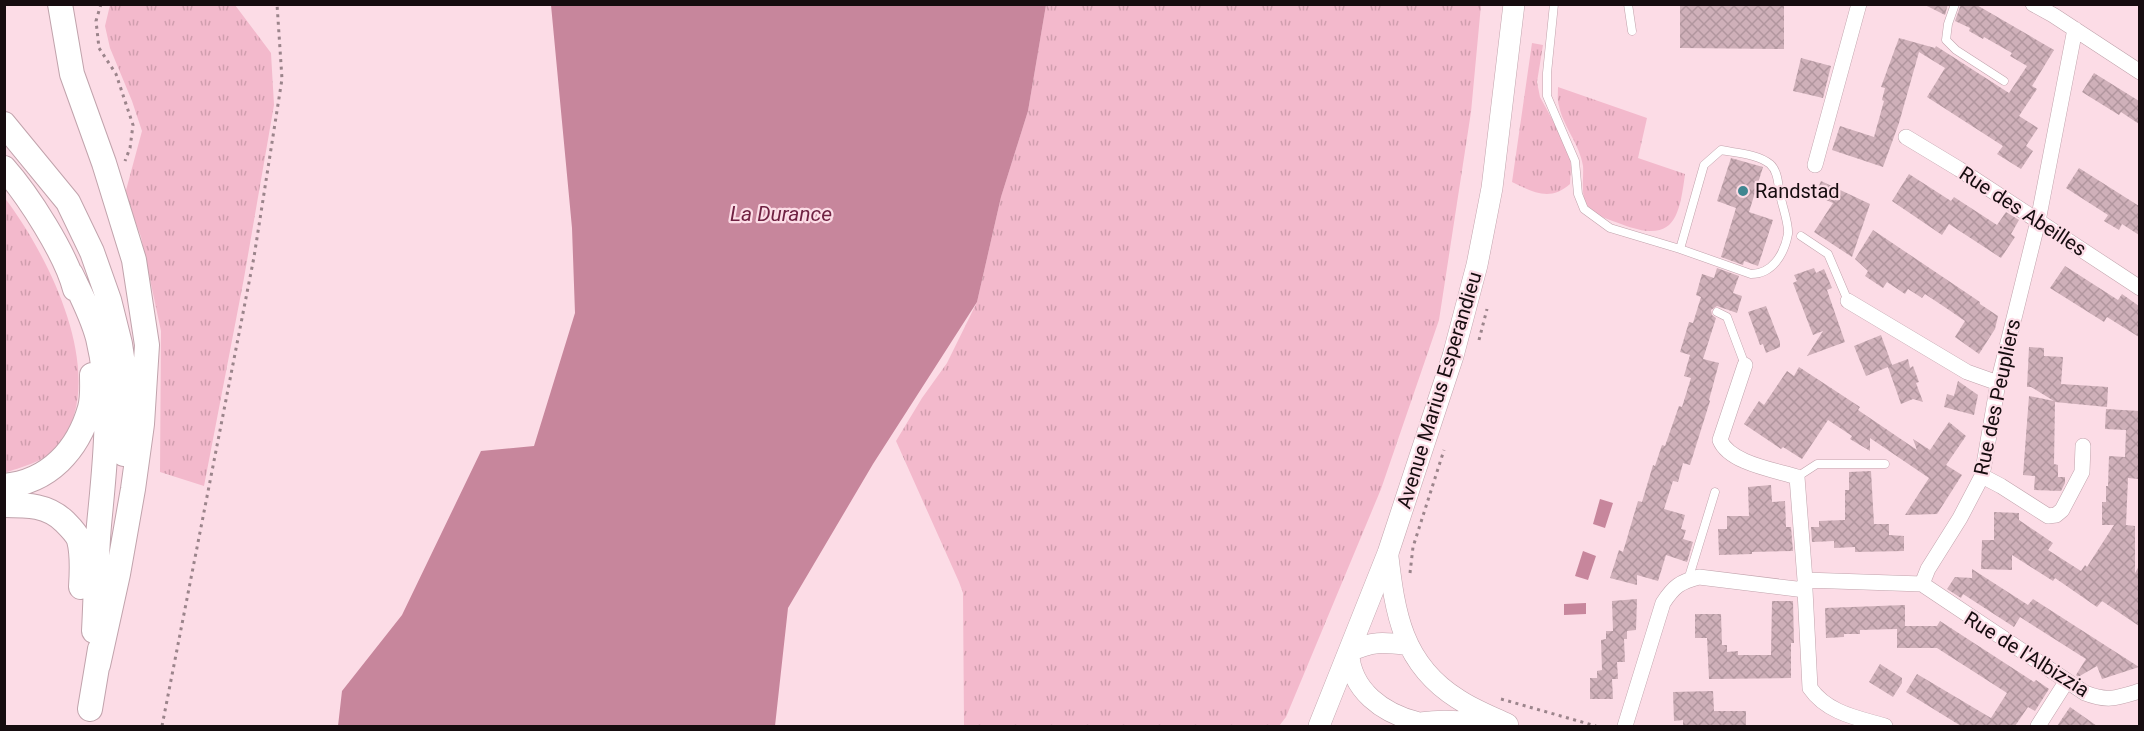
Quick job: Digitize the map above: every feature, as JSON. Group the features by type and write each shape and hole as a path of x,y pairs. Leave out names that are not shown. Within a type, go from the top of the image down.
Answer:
{"main road":[{"path":"60,4 72,74 134,260 147,345 142,424 131,500 98,665"},
{"name":"Avenue Marius Esperandieu","path":"1318,726 1388,554 1453,356 1477,265 1492,188 1514,4"},
{"path":"4,124 68,202 92,252 109,300 120,344 126,427 121,487 90,718"},
{"path":"4,168 15,180 38,215 87,306 97,336 104,371 107,404 105,473 99,525 90,718"},
{"path":"4,486 19,484 42,474 60,462 80,434 91,406 93,368 71,274"},
{"path":"4,505 47,509 59,515 78,538 82,561 81,617 90,718"}],"street":[{"path":"1815,165 1859,4"},
{"path":"2033,4 2054,10 2075,30 2139,72"},
{"name":"Rue des Peupliers","path":"1922,584 1928,569 1960,518 1982,476 1998,383 2038,221 2075,30"},
{"name":"Rue des Abeilles","path":"1906,137 1959,169 2139,288"},
{"path":"1848,301 1967,372 1998,383"},
{"path":"1745,365 1720,440 1723,449 1734,457 1797,477 1810,688 1817,698 1834,709 1885,726"},
{"path":"1982,476 2048,516 2056,514 2062,510 2082,472 2083,446"},
{"path":"1388,554 1397,614 1407,645 1425,670 1457,699 1512,725"},
{"path":"1626,726 1664,603 1672,589 1688,580 1699,577 1805,585 1922,584"},
{"name":"Rue de l'Albizzia","path":"1922,584 2085,693 2100,699 2115,699 2139,691"},
{"path":"1407,645 1382,642 1366,644 1349,652 1355,678 1370,697 1410,724 1457,721 1512,725"},
{"path":"2038,726 2066,682"}],"lane":[{"path":"1554,4 1547,96 1575,161 1578,194 1584,209 1610,228 1680,249 1750,274 1761,274 1778,261 1788,233 1778,179 1771,165 1755,157 1721,150 1704,165 1680,249"},
{"path":"1628,4 1632,31"},
{"path":"1955,4 1948,24 1946,40 1956,50 2004,81"},
{"path":"1801,236 1828,254 1848,301"},
{"path":"1717,312 1727,317 1745,365"},
{"path":"1797,477 1817,464 1885,464"},
{"path":"1688,580 1715,492"}],"path":[{"path":"101,4 96,21 99,48 116,74 133,125 130,148 112,190"},
{"path":"162,726 254,257 282,79 277,4"},
{"path":"1493,696 1596,726"}],"green space":[{"path":"110,5 235,5 271,53 274,105 204,486 160,472 161,331 141,237 125,194 142,131 110,48 105,26"},
{"path":"1046,5 1481,5 1471,112 1439,320 1381,489 1286,717 1279,726 964,726 963,593 896,441 947,363 977,302 1001,197 1028,111"},
{"path":"1532,43 1543,45 1537,82 1540,97 1569,150 1571,167 1570,184 1555,193 1548,194 1534,192 1512,182"},
{"path":"1558,87 1647,118 1638,158 1685,174 1680,204 1670,224 1663,229 1652,231 1638,229 1603,217 1588,207 1583,192 1581,158 1561,113"},
{"path":"4,197 38,250 68,317 76,352 79,386 73,417 54,451 42,459 7,472 4,471"}],"water":[{"name":"La Durance","path":"551,5 1046,5 1028,111 1001,197 977,302 873,464 788,608 775,726 338,726 342,691 402,615 481,451 534,446 575,313 572,228"},
{"path":"1600,499 1613,503 1605,528 1593,524"},
{"path":"1583,551 1596,556 1588,580 1575,576"},
{"path":"1586,603 1586,614 1564,615 1564,604"}],"building":[{"path":"1680,4 1784,4 1784,49 1680,48"},
{"path":"1923,4 1948,4 1945,15"},
{"path":"1961,4 1975,4 2054,50 2032,86 2037,89 2019,116 2038,128 2026,146 2033,151 2021,169 1997,154 2003,146 1927,97 1945,68 1919,52 1899,123 1883,167 1832,150 1840,126 1874,137 1884,101 1882,100 1885,88 1881,87 1899,38 1935,48 1936,46 2009,93 2027,66 2010,56 2012,53 1984,37 1983,39 1969,31 1970,28 1955,21"},
{"path":"1801,58 1831,66 1823,98 1793,91"},
{"path":"2094,73 2139,101 2139,124 2121,112 2119,115 2082,92"},
{"path":"1731,158 1763,167 1749,212 1773,220 1758,266 1744,261 1743,265 1721,257 1736,208 1717,201"},
{"path":"2079,168 2139,206 2139,235 2122,224 2119,230 2104,221 2108,215 2066,188"},
{"path":"1909,174 1951,201 1954,197 1997,225 2006,212 2019,220 2011,234 2015,237 2001,258 1949,224 1942,235 1892,201"},
{"path":"1821,181 1870,204 1852,257 1814,232 1833,203 1815,195"},
{"path":"1873,230 1998,316 1995,329 1979,354 1955,337 1965,321 1949,310 1925,294 1922,298 1908,289 1905,294 1887,282 1883,288 1865,276 1868,271 1855,259"},
{"path":"2065,266 2118,300 2122,294 2139,306 2139,337 2107,317 2104,322 2050,288"},
{"path":"1717,268 1739,276 1733,293 1742,296 1737,313 1717,306 1711,310 1712,315 1716,318 1703,359 1719,363 1690,465 1683,463 1678,482 1673,481 1664,509 1685,515 1681,529 1686,530 1683,539 1693,542 1687,562 1666,555 1658,581 1637,575 1637,585 1610,578 1619,550 1623,552 1638,501 1642,502 1653,465 1655,466 1662,445 1665,446 1679,406 1682,407 1691,378 1684,376 1690,355 1680,352 1689,322 1693,323 1701,297 1696,295 1702,274 1714,278"},
{"path":"1814,268 1816,273 1824,269 1832,288 1827,290 1845,342 1807,356 1823,331 1813,335 1793,283 1797,281 1794,275"},
{"path":"1766,306 1780,347 1766,353 1763,344 1760,345 1748,312"},
{"path":"1881,335 1892,365 1908,359 1910,368 1913,366 1923,402 1913,399 1901,404 1888,367 1866,376 1854,346"},
{"path":"2029,347 2044,348 2044,356 2063,357 2061,384 2108,387 2107,407 2055,402 2054,464 2058,465 2058,477 2065,477 2061,491 2034,490 2035,476 2023,475 2029,396 2054,401 2031,387 2027,387"},
{"path":"1799,367 1860,407 1858,410 1917,450 1913,439 1930,450 1949,422 1966,436 1946,465 1962,475 1937,514 1905,515 1929,478 1870,438 1870,451 1850,439 1852,436 1828,420 1802,459 1783,447 1781,449 1744,424 1759,401 1764,405 1787,371 1794,376"},
{"path":"1958,381 1978,395 1974,415 1944,407 1947,394 1954,396"},
{"path":"2106,409 2139,411 2139,479 2128,478 2126,525 2135,526 2135,573 2139,566 2139,626 2102,601 2097,607 2055,578 2053,581 2012,555 2012,570 1981,569 1982,540 1994,540 1994,512 2019,513 2019,520 2053,543 2048,550 2081,571 2085,565 2087,567 2114,525 2102,525 2102,502 2106,502 2109,456 2125,457 2126,430 2105,429"},
{"path":"1871,471 1874,524 1889,524 1889,535 1904,536 1904,551 1855,552 1855,547 1834,548 1834,541 1812,542 1811,527 1819,527 1819,521 1845,520 1845,490 1849,490 1849,472"},
{"path":"1771,485 1772,502 1785,501 1786,527 1791,527 1793,551 1719,555 1718,529 1727,529 1727,516 1749,516 1748,487"},
{"path":"1972,569 2028,605 2033,599 2139,667 2102,679 2097,666 2078,677 2076,675 2086,659 2020,617 2014,627 1963,594 1961,598 1947,589 1955,577 1972,578"},
{"path":"1637,599 1636,630 1627,631 1627,639 1624,639 1625,662 1617,662 1618,679 1612,679 1613,699 1590,699 1590,678 1597,678 1597,671 1602,670 1601,640 1606,639 1606,631 1613,631 1612,601"},
{"path":"1772,601 1793,601 1794,643 1791,643 1791,678 1709,679 1707,638 1695,638 1695,614 1721,614 1722,645 1727,645 1727,652 1738,651 1738,655 1771,655"},
{"path":"1905,605 1905,626 1937,626 1940,621 2034,682 2036,680 2049,689 2035,711 2028,707 2015,726 1961,726 1906,692 1917,674 1991,718 2007,693 1937,648 1897,648 1897,629 1860,630 1860,634 1844,634 1844,637 1826,638 1825,608"},
{"path":"1880,664 1902,678 1902,683 1893,697 1869,682"},
{"path":"1713,691 1714,711 1746,711 1746,726 1683,726 1683,720 1674,721 1673,692"},
{"path":"2070,707 2097,726 2057,726"}],"place":[{"name":"Randstad","path":"1743,191"}]}
